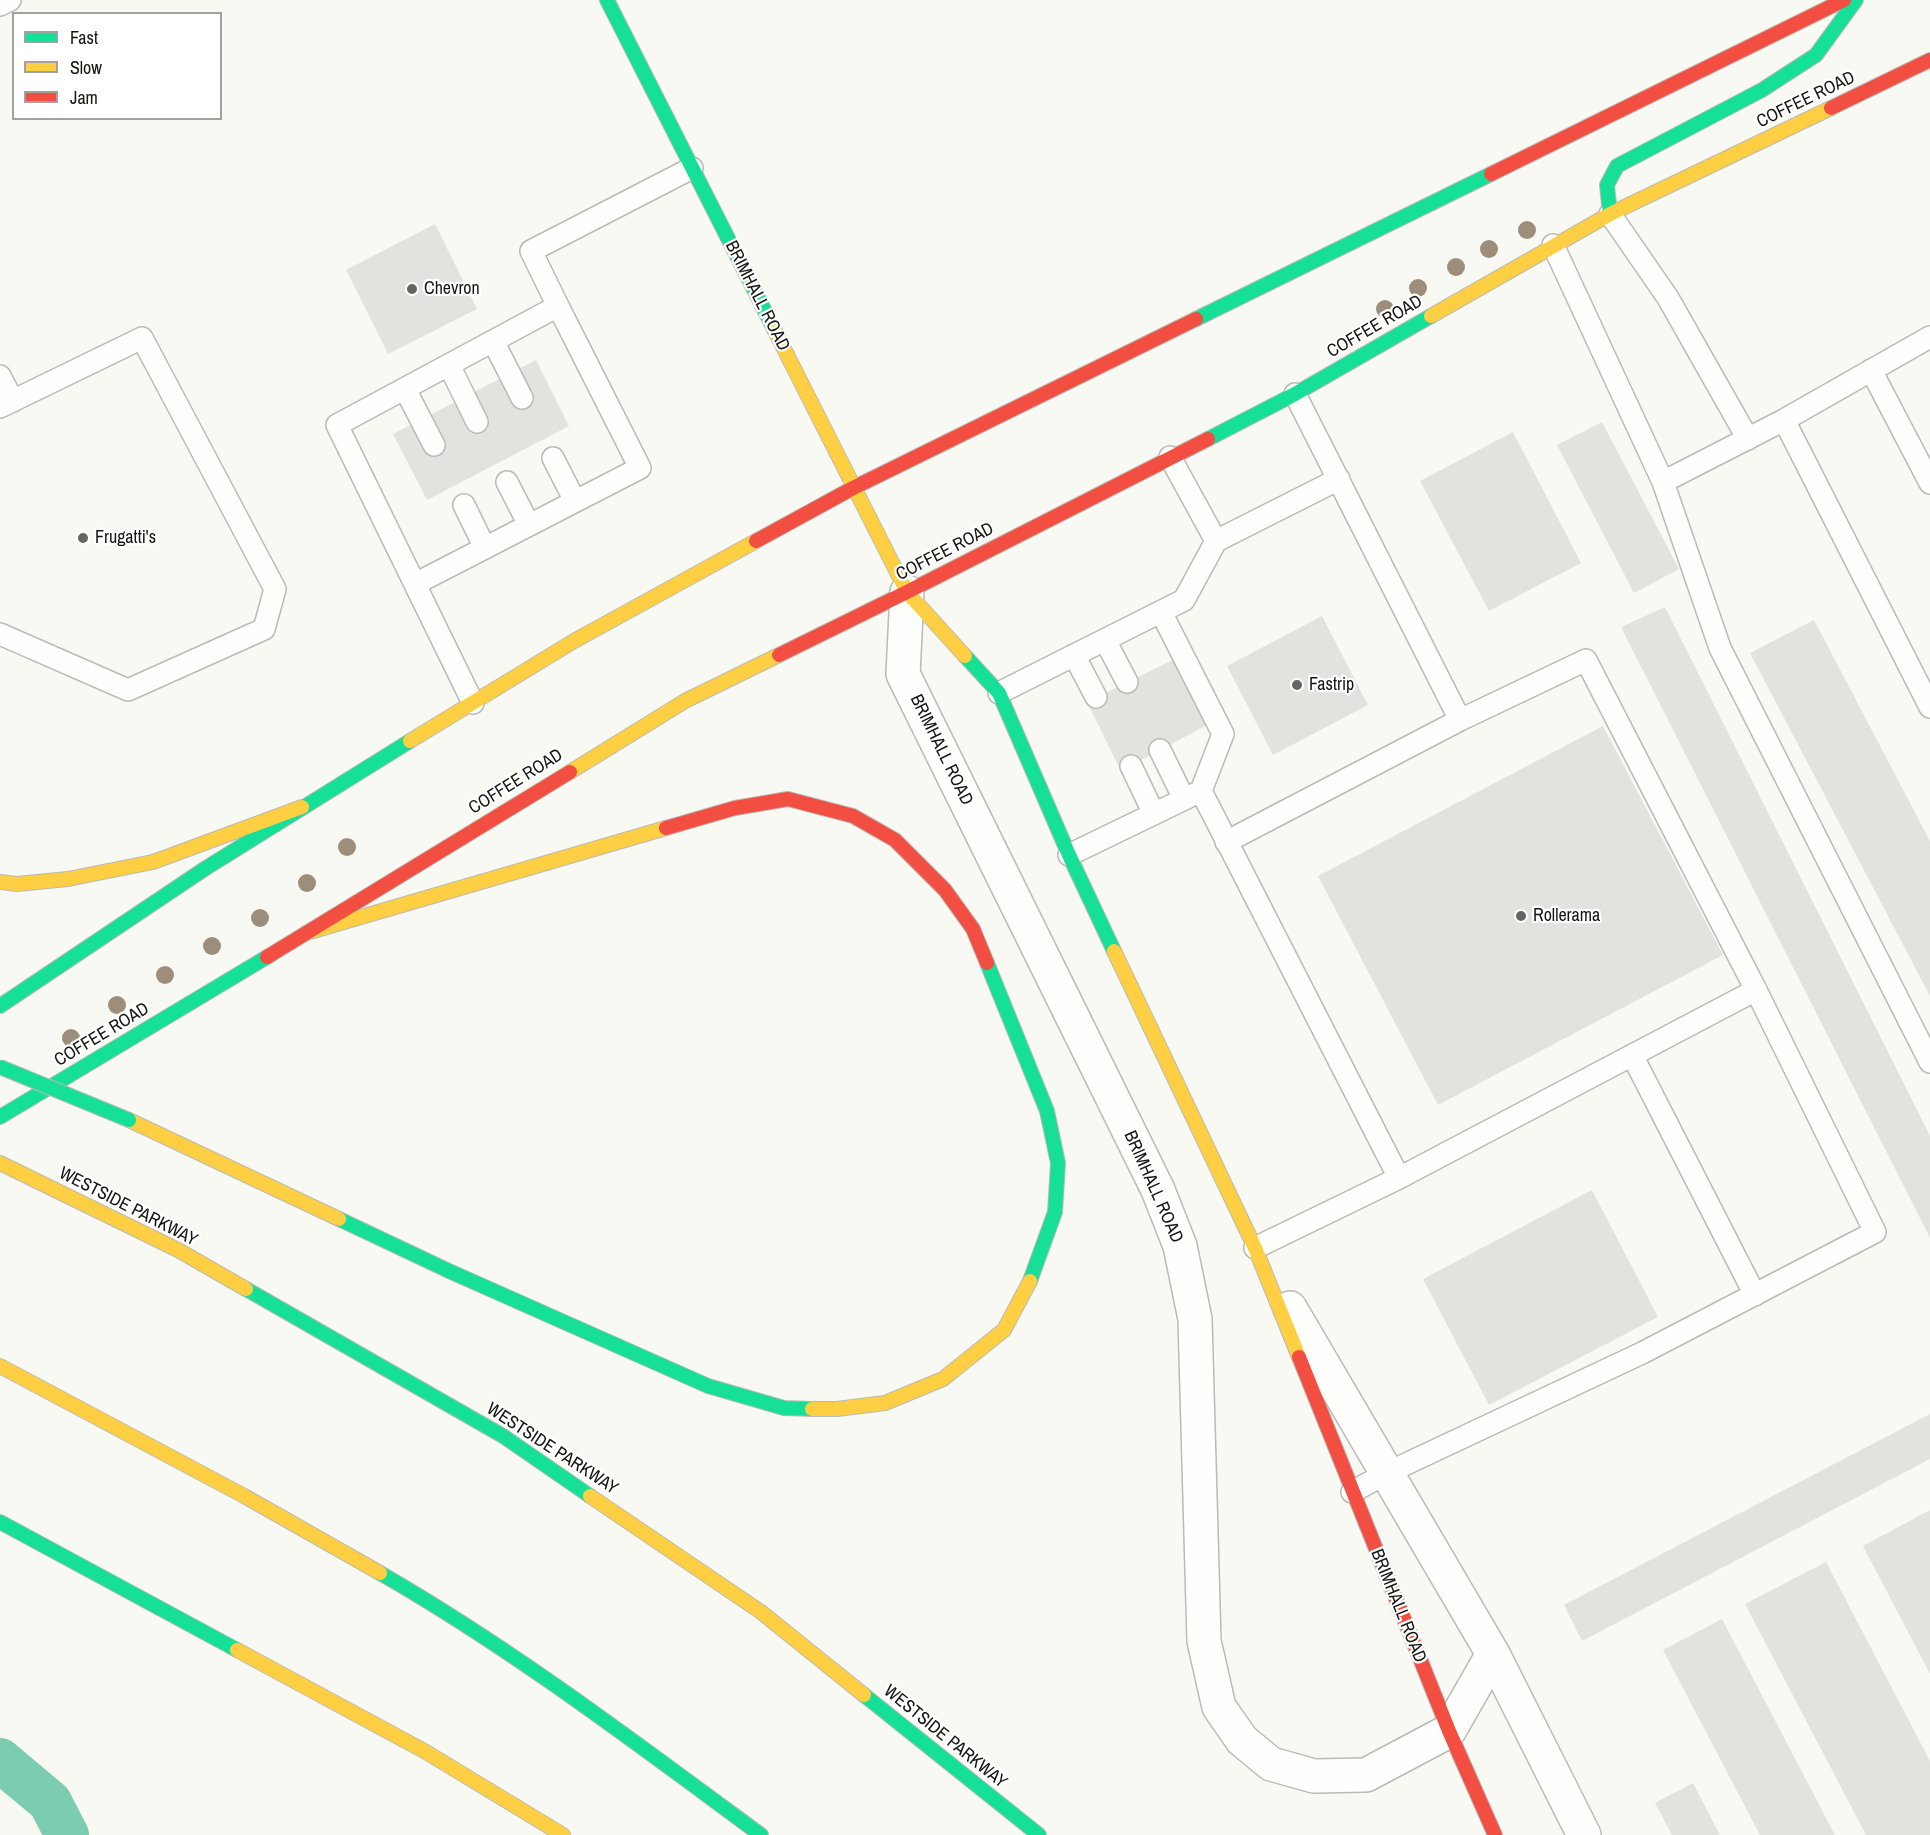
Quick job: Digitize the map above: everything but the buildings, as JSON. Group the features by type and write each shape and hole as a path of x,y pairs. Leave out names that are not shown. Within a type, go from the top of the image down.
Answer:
{"main road":[{"name":"BRIMHALL ROAD","path":"607,0 907,592 999,693 1070,855 1255,1248 1449,1731"},
{"path":"0,1006 206,868 574,641 853,488 1844,0"},
{"path":"1610,214 1607,185 1617,166 1761,90 1816,55 1856,0"},
{"name":"COFFEE ROAD","path":"0,1117 685,701 907,592 1295,393 1610,214 1930,60"},
{"path":"0,1067 129,1120 449,1271 708,1386 784,1408 837,1409 885,1403 943,1379 1004,1330 1032,1277 1055,1212 1058,1163 1047,1111 973,929 945,890 894,840 854,816 788,799 735,808 306,933"},
{"path":"0,882 16,884 68,879 153,862 302,807"},
{"name":"WESTSIDE PARKWAY","path":"0,1163 178,1251 503,1436 761,1612 1039,1835"},
{"path":"0,1366 236,1491 392,1580 547,1678 761,1835"},
{"path":"0,1522 426,1752 562,1835"},
{"path":"1449,1731 1495,1835"}],"street":[{"name":"BRIMHALL ROAD","path":"907,592 903,674 1158,1190 1180,1246 1195,1319 1204,1641 1219,1707 1242,1740 1271,1764 1314,1776 1366,1775 1449,1731"},
{"name":"BRIMHALL ROAD","path":"1255,1248 1493,1654 1581,1830"},
{"path":"1449,1731 1493,1654"}],"lane":[{"path":"0,5 10,0"},
{"path":"415,584 640,468 531,250 692,168"},
{"path":"1610,214 1668,298 1748,440"},
{"path":"1553,245 1663,482 1720,648 1930,1062"},
{"path":"473,703 337,425 558,306"},
{"path":"1663,482 1748,440 1930,337"},
{"path":"0,376 6,404 142,338 275,589 264,629 128,690 0,634"},
{"path":"493,341 522,398"},
{"path":"448,365 477,422"},
{"path":"1871,370 1930,483"},
{"path":"405,389 434,444"},
{"path":"1295,393 1460,720"},
{"path":"1784,420 1930,707"},
{"path":"1170,457 1216,542"},
{"path":"553,458 574,501"},
{"path":"999,693 1184,600 1216,542 1339,479"},
{"path":"507,482 529,525"},
{"path":"464,505 485,548"},
{"path":"1070,855 1193,795 1223,734 1161,612"},
{"path":"1105,640 1127,682"},
{"path":"1074,655 1096,697"},
{"path":"1226,842 1460,720 1586,660 1756,990 1875,1232 1642,1353 1387,1473 1352,1492"},
{"path":"1160,750 1226,842 1399,1178"},
{"path":"1131,766 1154,814"},
{"path":"1255,1248 1399,1178 1756,990"},
{"path":"1632,1055 1755,1295"}],"waterway":[{"path":"0,1760 50,1802 67,1835"}],"traffic: fast":[{"path":"607,0 774,329"},
{"path":"1610,214 1607,185 1617,166 1762,90 1816,55 1856,0"},
{"path":"1196,319 1491,174"},
{"path":"1208,439 1295,394 1431,316"},
{"path":"965,656 999,693 1069,855 1114,951"},
{"path":"0,1006 206,868 410,741"},
{"path":"0,1117 267,957"},
{"path":"987,963 1047,1111 1058,1163 1055,1212 1030,1281"},
{"path":"0,1067 129,1120"},
{"path":"339,1219 449,1271 708,1386 784,1408 812,1409"},
{"path":"246,1289 503,1436 590,1496"},
{"path":"0,1522 237,1650"},
{"path":"380,1573 527,1666 761,1835"},
{"path":"864,1695 1039,1835"}],"traffic: slow":[{"path":"1431,316 1610,214 1831,108"},
{"path":"774,329 907,592 965,656"},
{"path":"410,741 574,641 756,541"},
{"path":"570,772 685,701 779,655"},
{"path":"0,882 17,884 68,879 153,862 302,807"},
{"path":"306,933 666,828"},
{"path":"1114,951 1255,1248 1299,1357"},
{"path":"129,1120 339,1219"},
{"path":"0,1163 178,1250 246,1289"},
{"path":"812,1409 837,1409 885,1403 943,1379 1004,1330 1030,1281"},
{"path":"0,1366 246,1497 380,1573"},
{"path":"590,1496 761,1612 864,1695"},
{"path":"237,1650 426,1752 563,1835"}],"traffic: jam":[{"path":"1491,174 1844,0"},
{"path":"1831,108 1930,60"},
{"path":"756,541 853,488 1196,319"},
{"path":"779,655 1208,439"},
{"path":"267,957 570,772"},
{"path":"666,828 735,808 788,799 853,816 895,840 945,890 973,929 987,963"},
{"path":"1299,1357 1449,1731"},
{"path":"1449,1731 1495,1835"}],"place":[{"name":"Chevron","path":"412,289"},
{"name":"Frugatti's","path":"83,538"},
{"name":"Fastrip","path":"1297,685"},
{"name":"Rollerama","path":"1521,916"}]}
